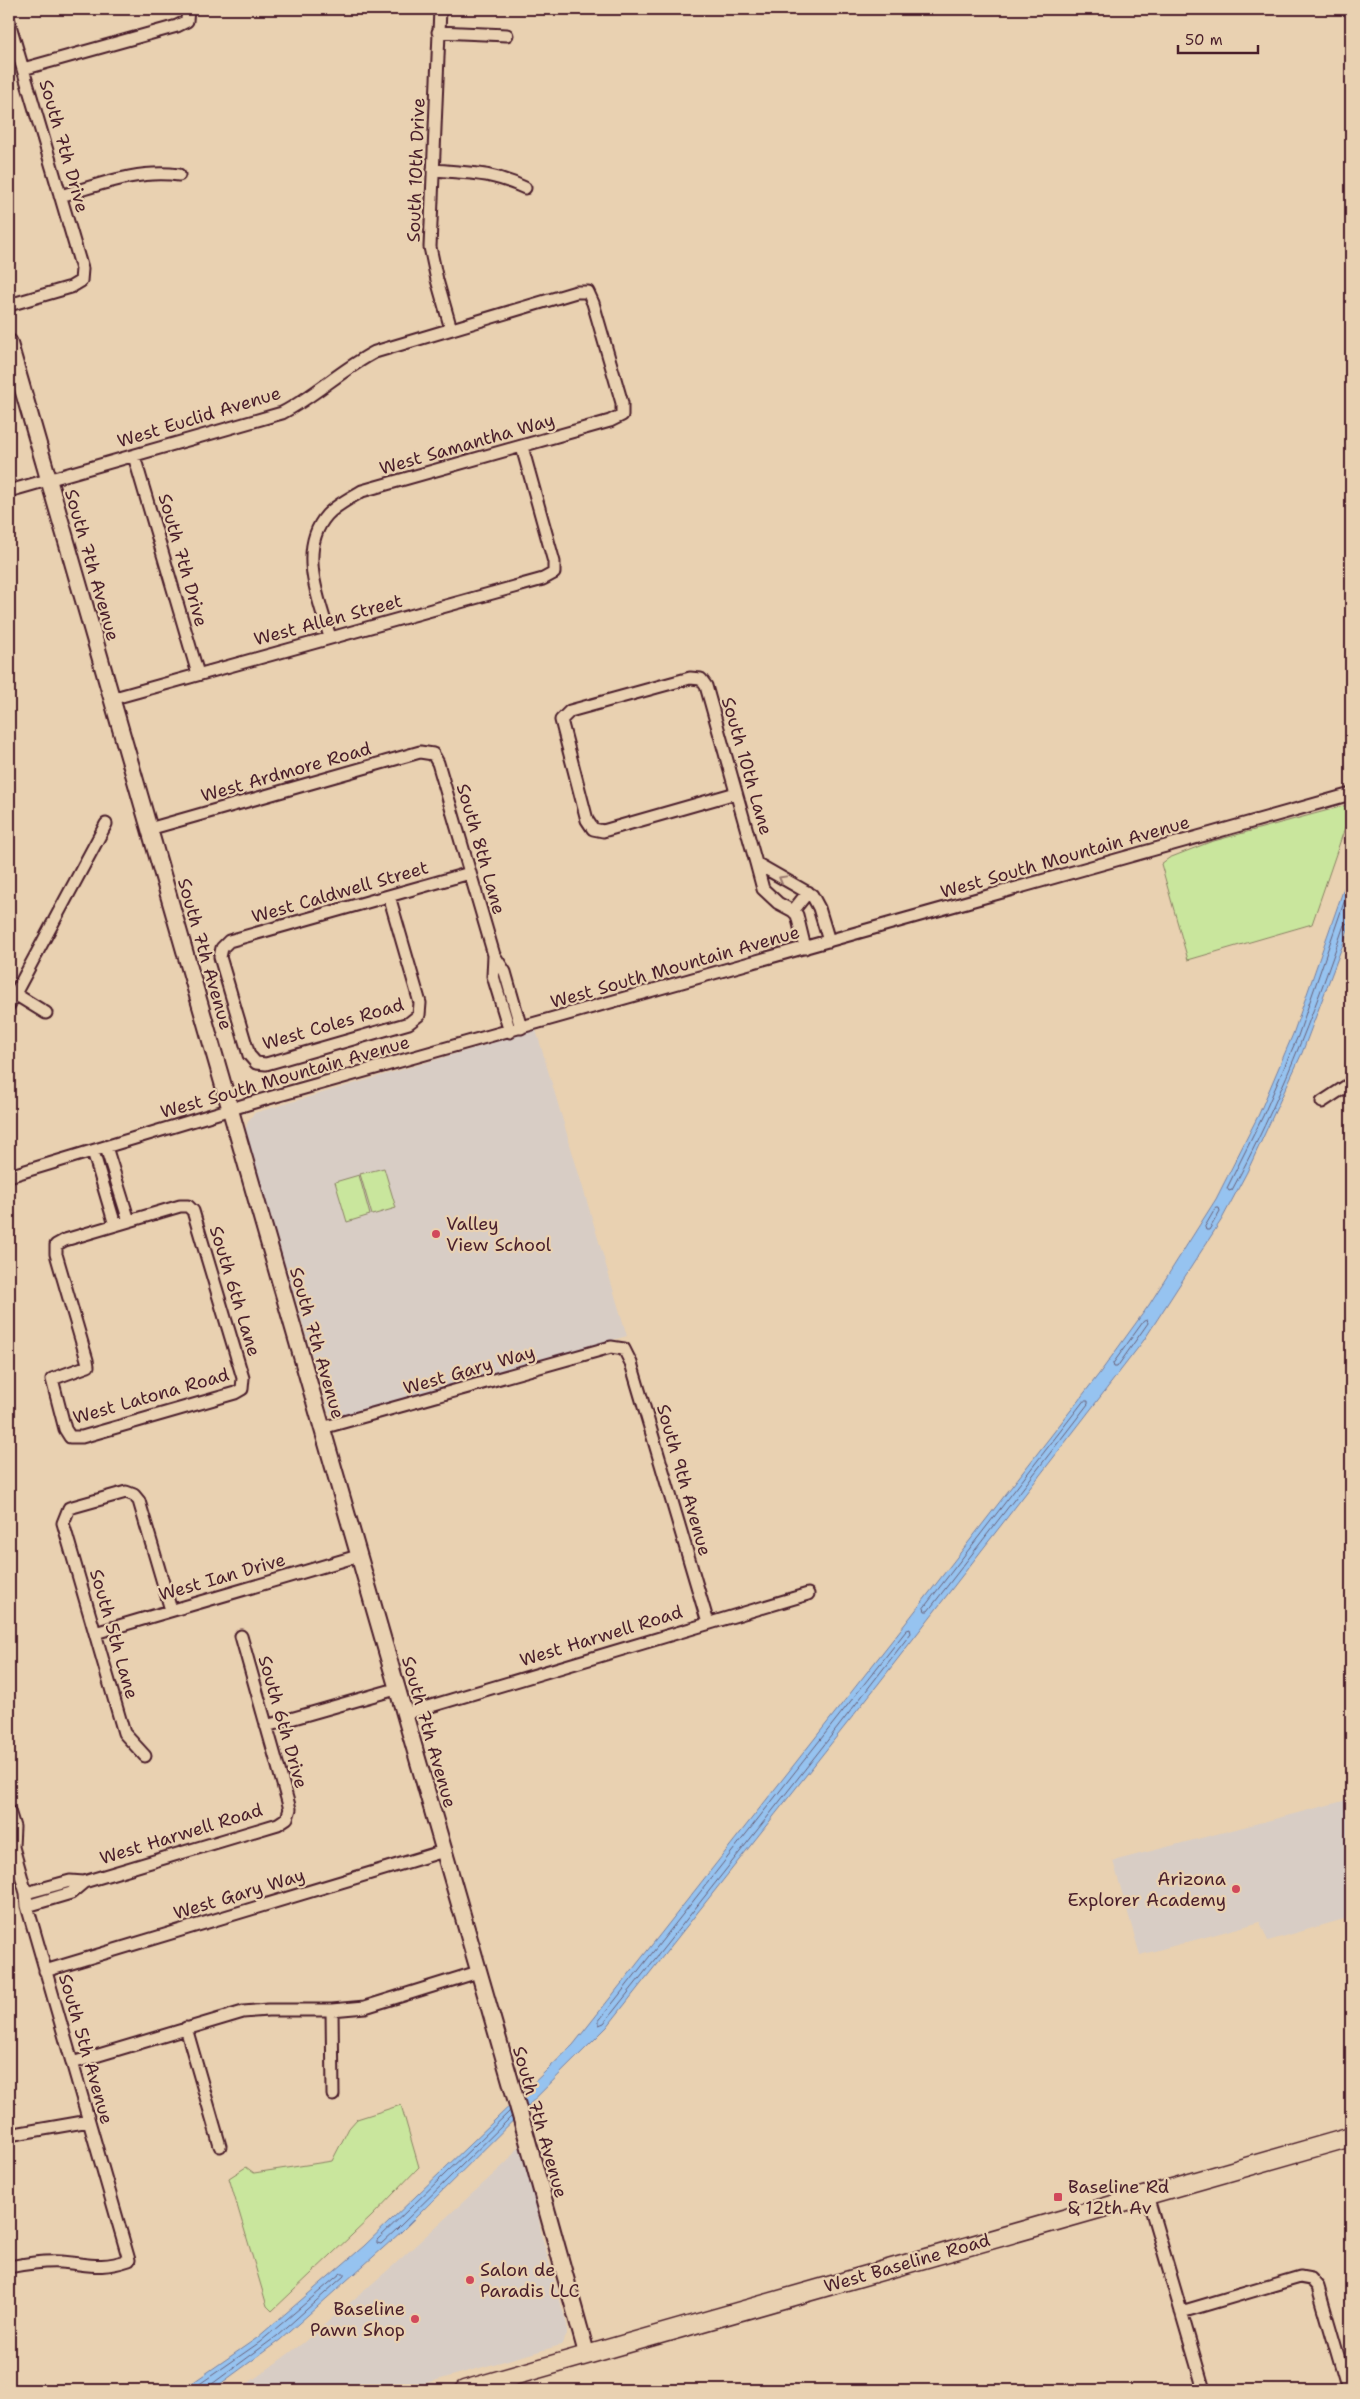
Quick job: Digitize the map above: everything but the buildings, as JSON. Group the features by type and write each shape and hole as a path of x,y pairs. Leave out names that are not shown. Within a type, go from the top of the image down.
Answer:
{"main road":[{"name":"West Baseline Road","path":"464,2390 1351,2137"}],"street":[{"name":"South 10th Drive","path":"440,9 430,247 436,280 452,329"},
{"path":"23,69 177,26 187,15"},
{"name":"South 7th Drive","path":"9,22 82,269 81,281 71,287 9,305"},
{"path":"438,32 508,35"},
{"path":"433,170 489,174 504,177 526,188"},
{"path":"60,196 143,173 158,172 179,175"},
{"name":"West Euclid Avenue","path":"9,491 282,413 298,404 358,361 376,352 576,292 588,292 593,303 622,403 622,415"},
{"name":"South 7th Avenue","path":"9,342 231,1109 587,2355"},
{"name":"West Samantha Way","path":"330,638 316,588 312,559 314,541 326,516 362,491 610,422 622,415"},
{"name":"West Allen Street","path":"111,699 543,579 554,573 554,562 522,447"},
{"name":"South 7th Drive","path":"134,456 198,674"},
{"name":"South 10th Lane","path":"736,793 604,831 593,829 587,820 561,725 563,716 570,711 690,678 701,679 706,686 763,889 778,903 793,911"},
{"name":"West Ardmore Road","path":"149,829 420,752 433,754"},
{"name":"South 8th Lane","path":"433,754 438,763 494,955 493,976 502,985 515,1030"},
{"name":"West South Mountain Avenue","path":"9,1176 231,1109 1351,794"},
{"path":"9,1005 106,824"},
{"name":"South 10th Lane","path":"756,863 808,892"},
{"name":"West Caldwell Street","path":"256,1063 249,1055 220,958 222,948 229,941 470,873"},
{"path":"805,948 799,924 793,911 808,892 816,901 829,942"},
{"name":"West Coles Road","path":"256,1063 266,1064 410,1023 419,1015 420,1003 389,896"},
{"path":"15,994 46,1013"},
{"path":"1322,1102 1351,1082"},
{"path":"93,1151 115,1225 129,1222 106,1147"},
{"path":"106,1196 120,1192"},
{"name":"South 6th Lane","path":"129,1222 188,1206 193,1211 240,1369 242,1389"},
{"name":"West Latona Road","path":"115,1225 65,1240 56,1245 88,1366 80,1371 52,1379 60,1413 70,1437 82,1437 235,1393 242,1389"},
{"name":"West Gary Way","path":"322,1428 611,1347 624,1349"},
{"name":"South 9th Avenue","path":"624,1349 631,1363 708,1622"},
{"name":"South 5th Lane","path":"146,1756 124,1733 63,1523 65,1515 70,1508 126,1492 134,1495 139,1501 171,1610"},
{"name":"West Ian Drive","path":"95,1633 358,1556"},
{"name":"West Harwell Road","path":"404,1714 708,1622 808,1594"},
{"name":"South 6th Drive","path":"241,1636 290,1809 287,1818"},
{"path":"266,1726 396,1689"},
{"name":"South 5th Avenue","path":"9,1811 14,1827 10,1845 26,1893 27,1906 45,1971 129,2260 116,2264 91,2267 60,2262 34,2263 9,2267"},
{"name":"West Harwell Road","path":"26,1893 70,1881 84,1882 278,1824 287,1818"},
{"name":"West Gary Way","path":"45,1971 444,1851"},
{"name":"West Harwell Road","path":"27,1906 71,1893 84,1882"},
{"path":"54,1885 58,1897"},
{"path":"72,2063 242,2012 332,2010 365,2007 478,1972"},
{"path":"332,2010 333,2095"},
{"path":"186,2028 220,2146"},
{"path":"9,2135 89,2121"},
{"path":"1147,2195 1204,2390"},
{"path":"1181,2312 1300,2277 1311,2279 1318,2287 1348,2390"}],"shaded area":[{"name":"Valley View School","path":"536,1030 627,1336 336,1417 330,1415 245,1132 248,1121 254,1113"},
{"name":"Arizona Explorer Academy","path":"1351,1799 1351,1917 1268,1941 1260,1922 1140,1955 1113,1861"},
{"path":"519,2145 535,2196 542,2237 567,2325 567,2335 561,2345 402,2390 239,2390 303,2343 395,2264 507,2162"}],"green space":[{"path":"1351,804 1351,810 1312,924 1188,960 1161,864 1169,858 1210,842"},
{"path":"384,1168 396,1208 372,1215 360,1174"},
{"path":"359,1175 370,1215 347,1222 335,1182"},
{"path":"401,2105 419,2167 372,2216 272,2311 267,2306 229,2178 246,2167 254,2173 332,2161 349,2128 357,2119"}],"water":[{"path":"1351,868 1351,919 1302,1053 1247,1172 1222,1219 1144,1340 879,1683 607,2027 401,2232 280,2340 212,2390 182,2390 257,2338 364,2246 573,2045 905,1624 1099,1374 1149,1305 1216,1199 1259,1114 1293,1034"}],"place":[{"name":"Valley View School","path":"436,1234"},
{"name":"Arizona Explorer Academy","path":"1236,1889"},
{"name":"Baseline Rd & 12th Av","path":"1058,2197"},
{"name":"Salon de Paradis LLC","path":"470,2280"},
{"name":"Baseline Pawn Shop","path":"415,2319"}]}
